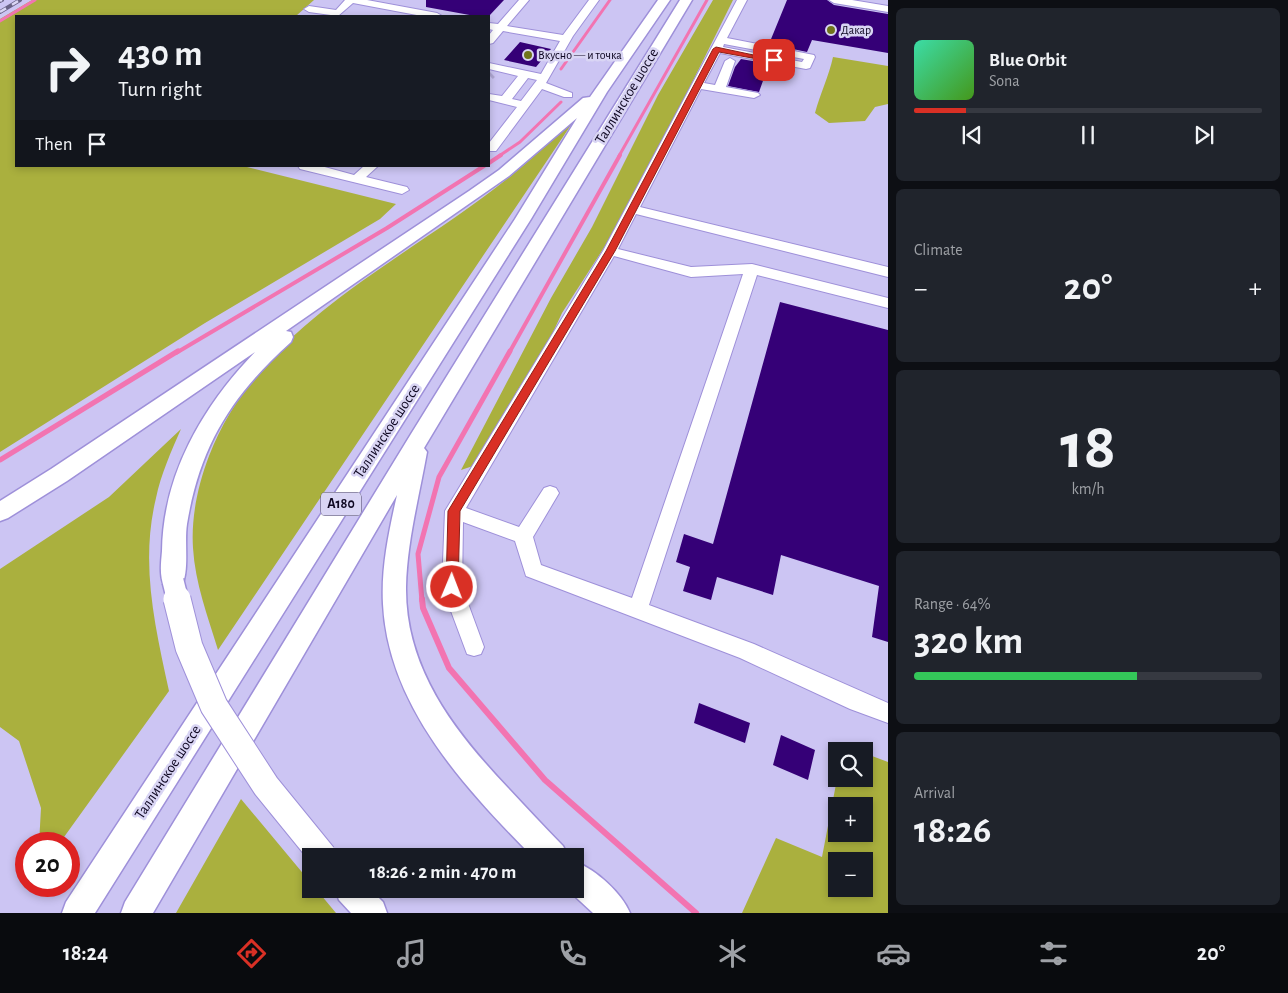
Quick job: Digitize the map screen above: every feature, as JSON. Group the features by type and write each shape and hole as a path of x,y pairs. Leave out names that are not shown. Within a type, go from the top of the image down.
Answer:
{"main road":[{"name":"Таллинское шоссе","path":"77,913 523,219 600,92 664,0"},
{"name":"Таллинское шоссе","path":"136,913 418,440 686,0"},
{"path":"0,512 59,475 382,259 504,173 600,92"},
{"path":"316,848 266,786 214,706 189,647 173,582 175,529 187,469 210,418 250,368 275,345 382,259"},
{"path":"418,440 402,533 395,604 406,663 424,704 458,756 545,848"},
{"path":"584,884 615,913"},
{"path":"358,898 372,913"}],"street":[{"path":"309,9 338,13 352,0 432,15"},
{"path":"492,32 524,0"},
{"path":"490,148 492,148 542,81 568,36 594,0"},
{"path":"474,647 452,587 454,511 610,251 742,0"},
{"path":"834,0 888,9"},
{"path":"492,32 567,40"},
{"path":"717,49 810,57 806,66 717,49"},
{"path":"717,49 730,61 765,67"},
{"path":"719,89 730,61"},
{"path":"492,69 525,74 568,95"},
{"path":"504,101 525,74"},
{"path":"698,85 754,95"},
{"path":"490,97 524,106"},
{"path":"308,167 402,190"},
{"path":"357,179 371,167"},
{"path":"632,209 888,272"},
{"path":"610,251 691,272 752,269 888,302"},
{"path":"638,609 752,269"},
{"path":"550,493 523,536 533,570 747,651 858,702 888,713"},
{"path":"454,511 523,536"}],"shaded area":[{"path":"32,0 314,0 297,15 15,15 15,167 247,167 396,204 380,219 205,323 0,452 0,19"},
{"path":"713,0 733,0 686,95 607,243 562,313 548,343 517,391 487,447 473,466 461,470 551,298 592,227 658,95"},
{"path":"833,57 888,66 888,104 875,107 865,121 829,123 815,113"},
{"path":"566,124 571,125 218,650 196,574 193,525 199,490 209,456 237,401 275,354 321,313 370,275 474,204 522,166"},
{"path":"181,429 158,489 151,523 149,547 151,595 169,691 68,832 40,832 41,808 19,741 0,727 0,569 109,497"},
{"path":"873,756 888,762 888,913 742,913 776,838 822,857 828,826 828,842 873,842 873,797 834,797 835,787 873,787"},
{"path":"241,799 302,872 302,898 324,898 336,913 176,913"}],"building":[{"path":"426,0 504,0 490,15 470,15 426,7"},
{"name":"Дакар","path":"787,0 827,0 834,5 888,14 888,53 812,40 807,52 769,44"},
{"name":"Вкусно — и точка","path":"520,42 551,49 536,67 504,60"},
{"path":"741,59 769,64 759,92 728,86 735,67"},
{"path":"780,302 888,330 888,642 872,637 879,586 781,555 773,595 717,577 711,600 683,591 690,567 676,562 684,534 713,544"},
{"path":"699,703 750,723 745,743 694,723"},
{"path":"781,735 815,750 808,780 773,765"}],"waterway":[{"path":"0,21 35,0"},
{"path":"561,69 610,0"},
{"path":"619,156 707,0"},
{"path":"499,156 520,142 561,102"},
{"path":"490,162 501,155"},
{"path":"509,353 620,155"},
{"path":"176,353 387,228 482,167"},
{"path":"0,460 178,351"},
{"path":"422,601 418,554 439,477 510,351"},
{"path":"422,599 423,608 449,668 545,780 696,913"}],"railway":[{"path":"0,12 20,0"}],"place":[{"name":"Дакар","path":"831,30"},
{"name":"Вкусно — и точка","path":"528,55"}],"route":[{"path":"452,587 454,511 610,251 716,49 774,60"}]}
